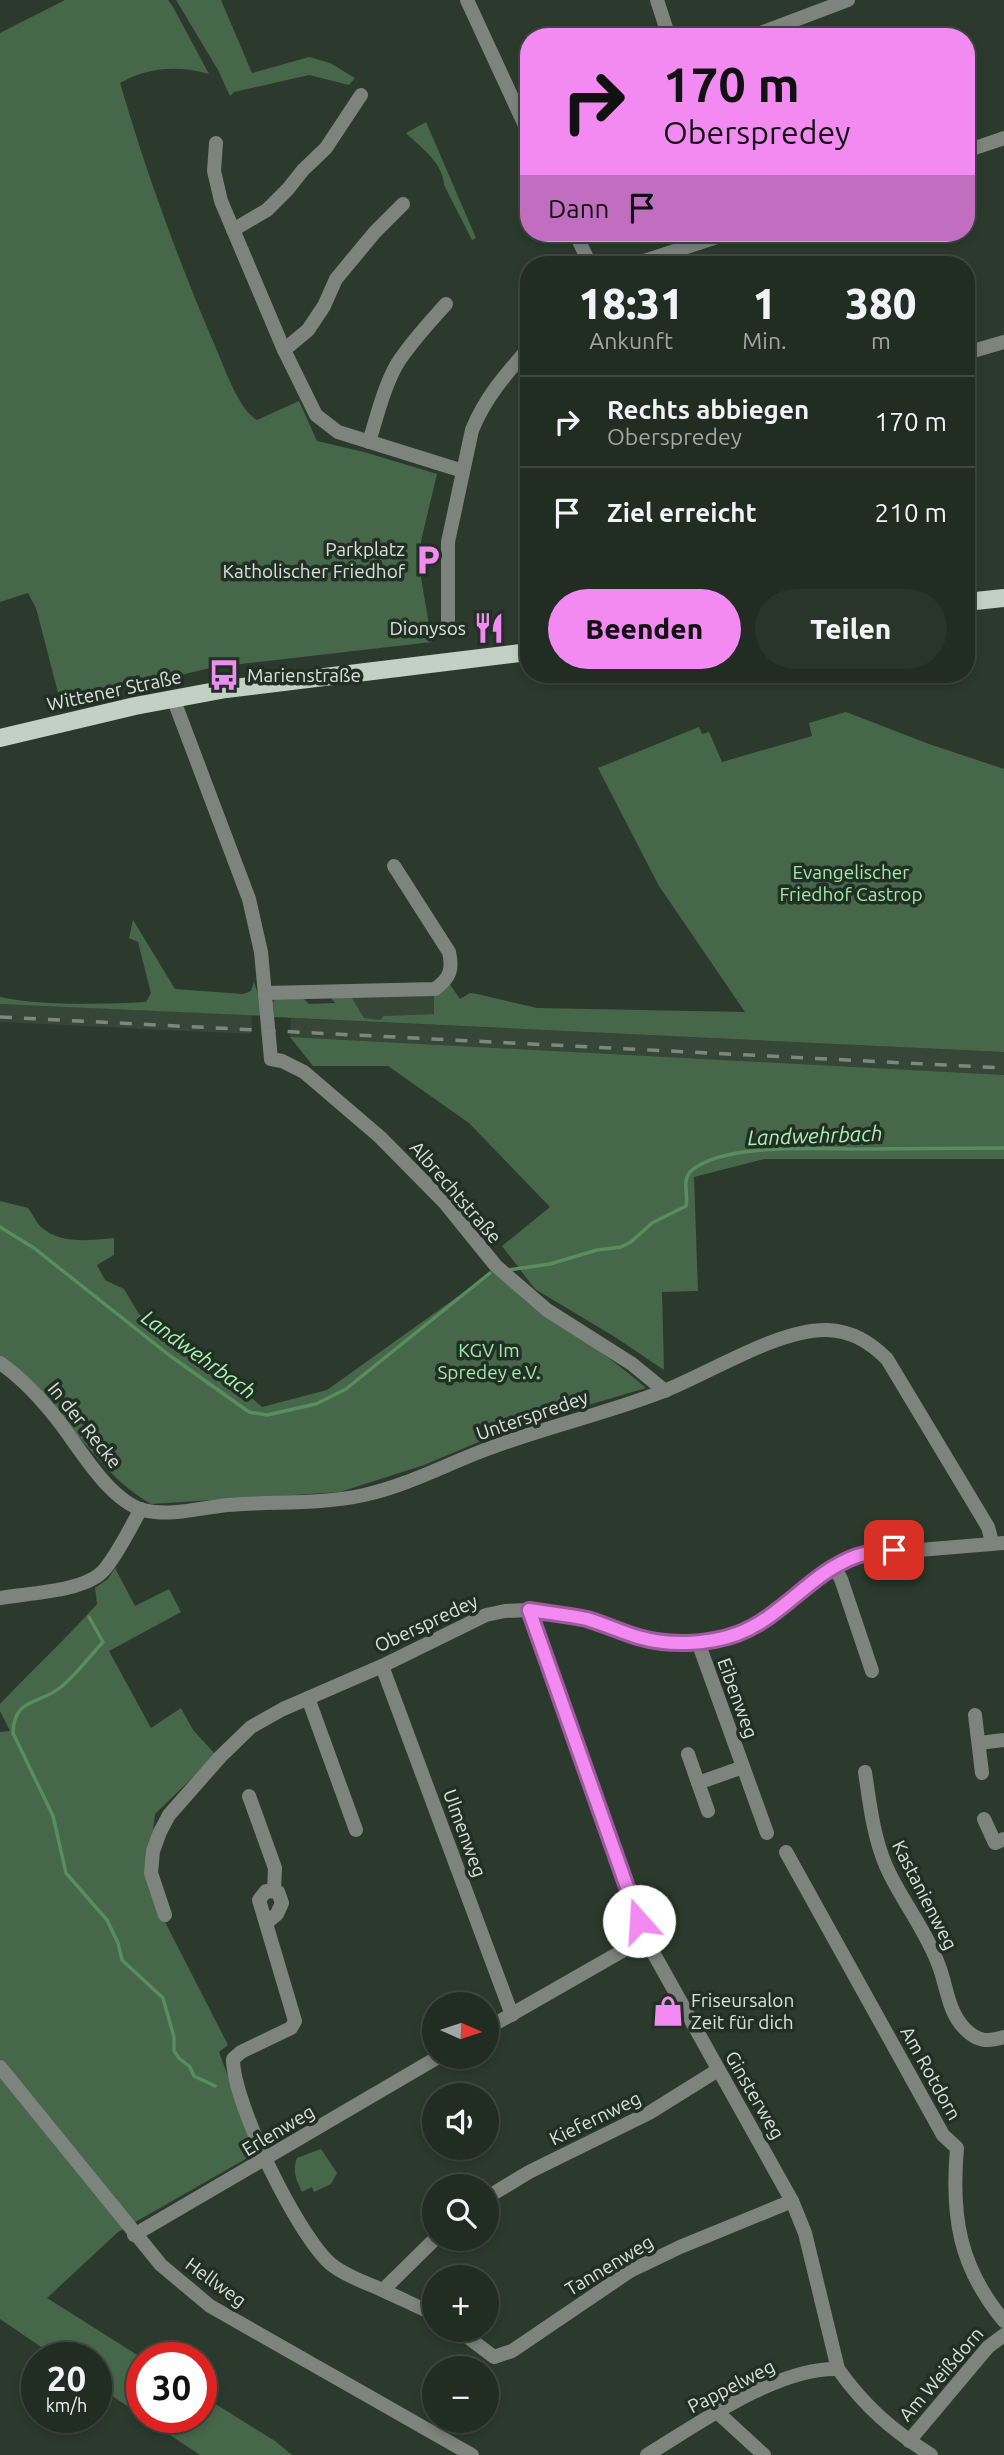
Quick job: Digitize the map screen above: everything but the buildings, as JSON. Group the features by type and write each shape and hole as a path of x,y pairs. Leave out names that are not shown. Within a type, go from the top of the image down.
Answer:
{"main road":[{"path":"975,601 1004,598"},
{"name":"Wittener Straße","path":"0,737 173,698 327,675 520,653"}],"street":[{"path":"467,0 520,115"},
{"path":"657,0 666,28"},
{"path":"774,28 848,0"},
{"path":"233,230 267,210 288,190 303,170 326,148 361,94"},
{"path":"975,147 1004,138"},
{"path":"216,143 214,171 221,201 284,350 316,415 338,432 463,471"},
{"path":"284,350 307,330 324,306 336,279 375,232 404,204"},
{"path":"659,256 702,242"},
{"path":"369,442 397,365 418,335 446,304"},
{"path":"975,350 1004,342"},
{"path":"448,624 448,542 472,430 497,385 520,358"},
{"name":"Albrechtstraße","path":"173,698 246,889 256,923 266,993 271,1059 282,1060 304,1072 380,1137 445,1203 496,1266 547,1310 632,1364 665,1391"},
{"path":"266,993 435,989 449,977 449,951 394,866"},
{"name":"Unterspredey","path":"141,1509 188,1511 226,1505 340,1500 364,1495 398,1486 523,1436 665,1391 726,1362 796,1334 827,1330 859,1336 887,1359 998,1543"},
{"name":"In der Recke","path":"0,1363 48,1407 102,1479 129,1503 141,1509"},
{"path":"0,1598 79,1585 93,1578 104,1570 141,1509"},
{"name":"Oberspredey","path":"165,1915 152,1873 153,1851 169,1815 221,1756 251,1727 283,1709 382,1666 486,1615 529,1610 587,1619 639,1637 663,1642 698,1642 751,1628 834,1567 870,1552 998,1543"},
{"path":"834,1567 841,1579 872,1671"},
{"name":"Ginsterweg","path":"529,1610 645,1938 792,2201 805,2233 838,2369 879,2419 931,2455"},
{"name":"Eibenweg","path":"698,1642 766,1833"},
{"name":"Ulmenweg","path":"382,1666 512,2015"},
{"path":"309,1699 356,1830"},
{"path":"975,1715 982,1773"},
{"path":"979,1744 1004,1740"},
{"path":"688,1754 708,1811"},
{"name":"Eibenweg","path":"698,1783 743,1767"},
{"name":"Kastanienweg","path":"865,1772 868,1805 876,1839 887,1868 939,1965 951,2008 964,2029 979,2040 990,2042 1004,2037"},
{"path":"249,1796 275,1868 275,1891 266,1891 259,1900 295,2021 291,2028 241,2052 233,2059 236,2086 266,2160 317,2249 333,2265 355,2278 422,2308"},
{"path":"984,1819 995,1843 1004,1839"},
{"name":"Am Rotdorn","path":"786,1852 943,2134 957,2148 953,2189 960,2240 972,2273 1004,2321"},
{"path":"499,2022 645,1938"},
{"name":"Hellweg","path":"0,2067 160,2265 210,2306 472,2455"},
{"name":"Erlenweg","path":"134,2235 422,2067"},
{"name":"Kiefernweg","path":"499,2190 529,2172 649,2113 718,2070"},
{"name":"Tannenweg","path":"474,2342 494,2357 512,2351 630,2271 680,2247 792,2201"},
{"path":"383,2290 423,2251"},
{"name":"Am Weißdorn","path":"909,2441 988,2347 1004,2335"},
{"name":"Pappelweg","path":"647,2455 775,2382 822,2368 838,2369"},
{"path":"717,2413 764,2455"}],"shaded area":[{"path":"434,993 435,1014 384,1016 381,1020 364,1018 352,998"},
{"path":"0,1004 252,1015 251,1034 0,1022"},
{"path":"291,1018 1004,1052 1004,1075 290,1037"}],"green space":[{"path":"65,0 168,0 173,7 209,74 186,69 163,69 120,83 152,183 201,314 238,397 257,420 299,401 317,441 437,474 421,541 420,572 432,642 214,667 61,704 36,608 28,593 0,602 0,33"},
{"path":"176,0 221,0 252,73 309,57 330,63 355,78 349,85 309,75 234,92 230,96 218,70"},
{"path":"426,122 476,238 472,240 444,185 440,169 406,133"},
{"name":"Evangelischer Friedhof Castrop","path":"846,712 1004,769 1004,1052 274,1017 273,1003 276,997 302,997 309,1004 335,1003 331,998 352,998 364,1018 381,1020 383,1016 434,1014 434,993 449,983 460,999 470,993 537,1008 745,1012 659,886 598,768 699,727 702,734 709,732 722,762 812,736 809,723"},
{"path":"133,920 175,989 243,994 251,991 254,982 265,1016 0,1004 0,997 53,1003 146,1002 151,993 138,942 129,938"},
{"path":"290,1037 1004,1075 1004,1159 764,1159 694,1177 698,1291 662,1292 664,1370 535,1289 502,1246 550,1207 469,1123 388,1066 313,1066"},
{"name":"KGV Im Spredey e.V.","path":"0,1201 28,1208 41,1227 57,1237 76,1240 114,1238 114,1255 97,1265 105,1280 124,1289 139,1314 197,1351 262,1407 327,1390 492,1272 646,1388 514,1427 424,1465 340,1492 151,1504 117,1479 0,1357"},
{"path":"115,1568 135,1606 169,1589 181,1612 109,1651 151,1728 181,1708 193,1730 216,1755 155,1814 147,1879 164,1920 228,2045 219,2052 256,2153 118,2232 47,2298 126,2348 126,2405 112,2396 112,2342 34,2342 0,2319 0,1732 10,1731 0,1711 0,1704 97,1604 95,1588 108,1579"},
{"path":"321,2149 337,2173 331,2184 314,2192 312,2187 302,2192 295,2175 297,2158"},
{"path":"217,2405 275,2441 292,2455 200,2455 167,2433 217,2433"}],"waterway":[{"name":"Landwehrbach","path":"508,1270 550,1264 597,1250 621,1247 631,1242 652,1223 686,1206 686,1179 691,1171 707,1161 727,1155 777,1149 1004,1148"},
{"name":"Landwehrbach","path":"0,1227 34,1248 169,1355 249,1412 267,1415 316,1404 346,1389 490,1273"},
{"path":"89,1617 103,1642 61,1687 23,1707 14,1721 13,1733 53,1816 66,1873 107,1920 118,1943 122,1960 163,1998 174,2037 174,2051 190,2067 194,2076 215,2086"}],"railway":[{"path":"0,1017 1004,1068"}],"place":[{"name":"Parkplatz Katholischer Friedhof","path":"428,560"},
{"name":"Dionysos","path":"489,628"},
{"name":"Marienstraße","path":"224,675"},
{"name":"Friseursalon Zeit für dich","path":"668,2011"}],"route":[{"path":"639,1921 529,1610 587,1619 639,1637 663,1642 718,1639 751,1628 845,1560 870,1552 894,1550"}]}
